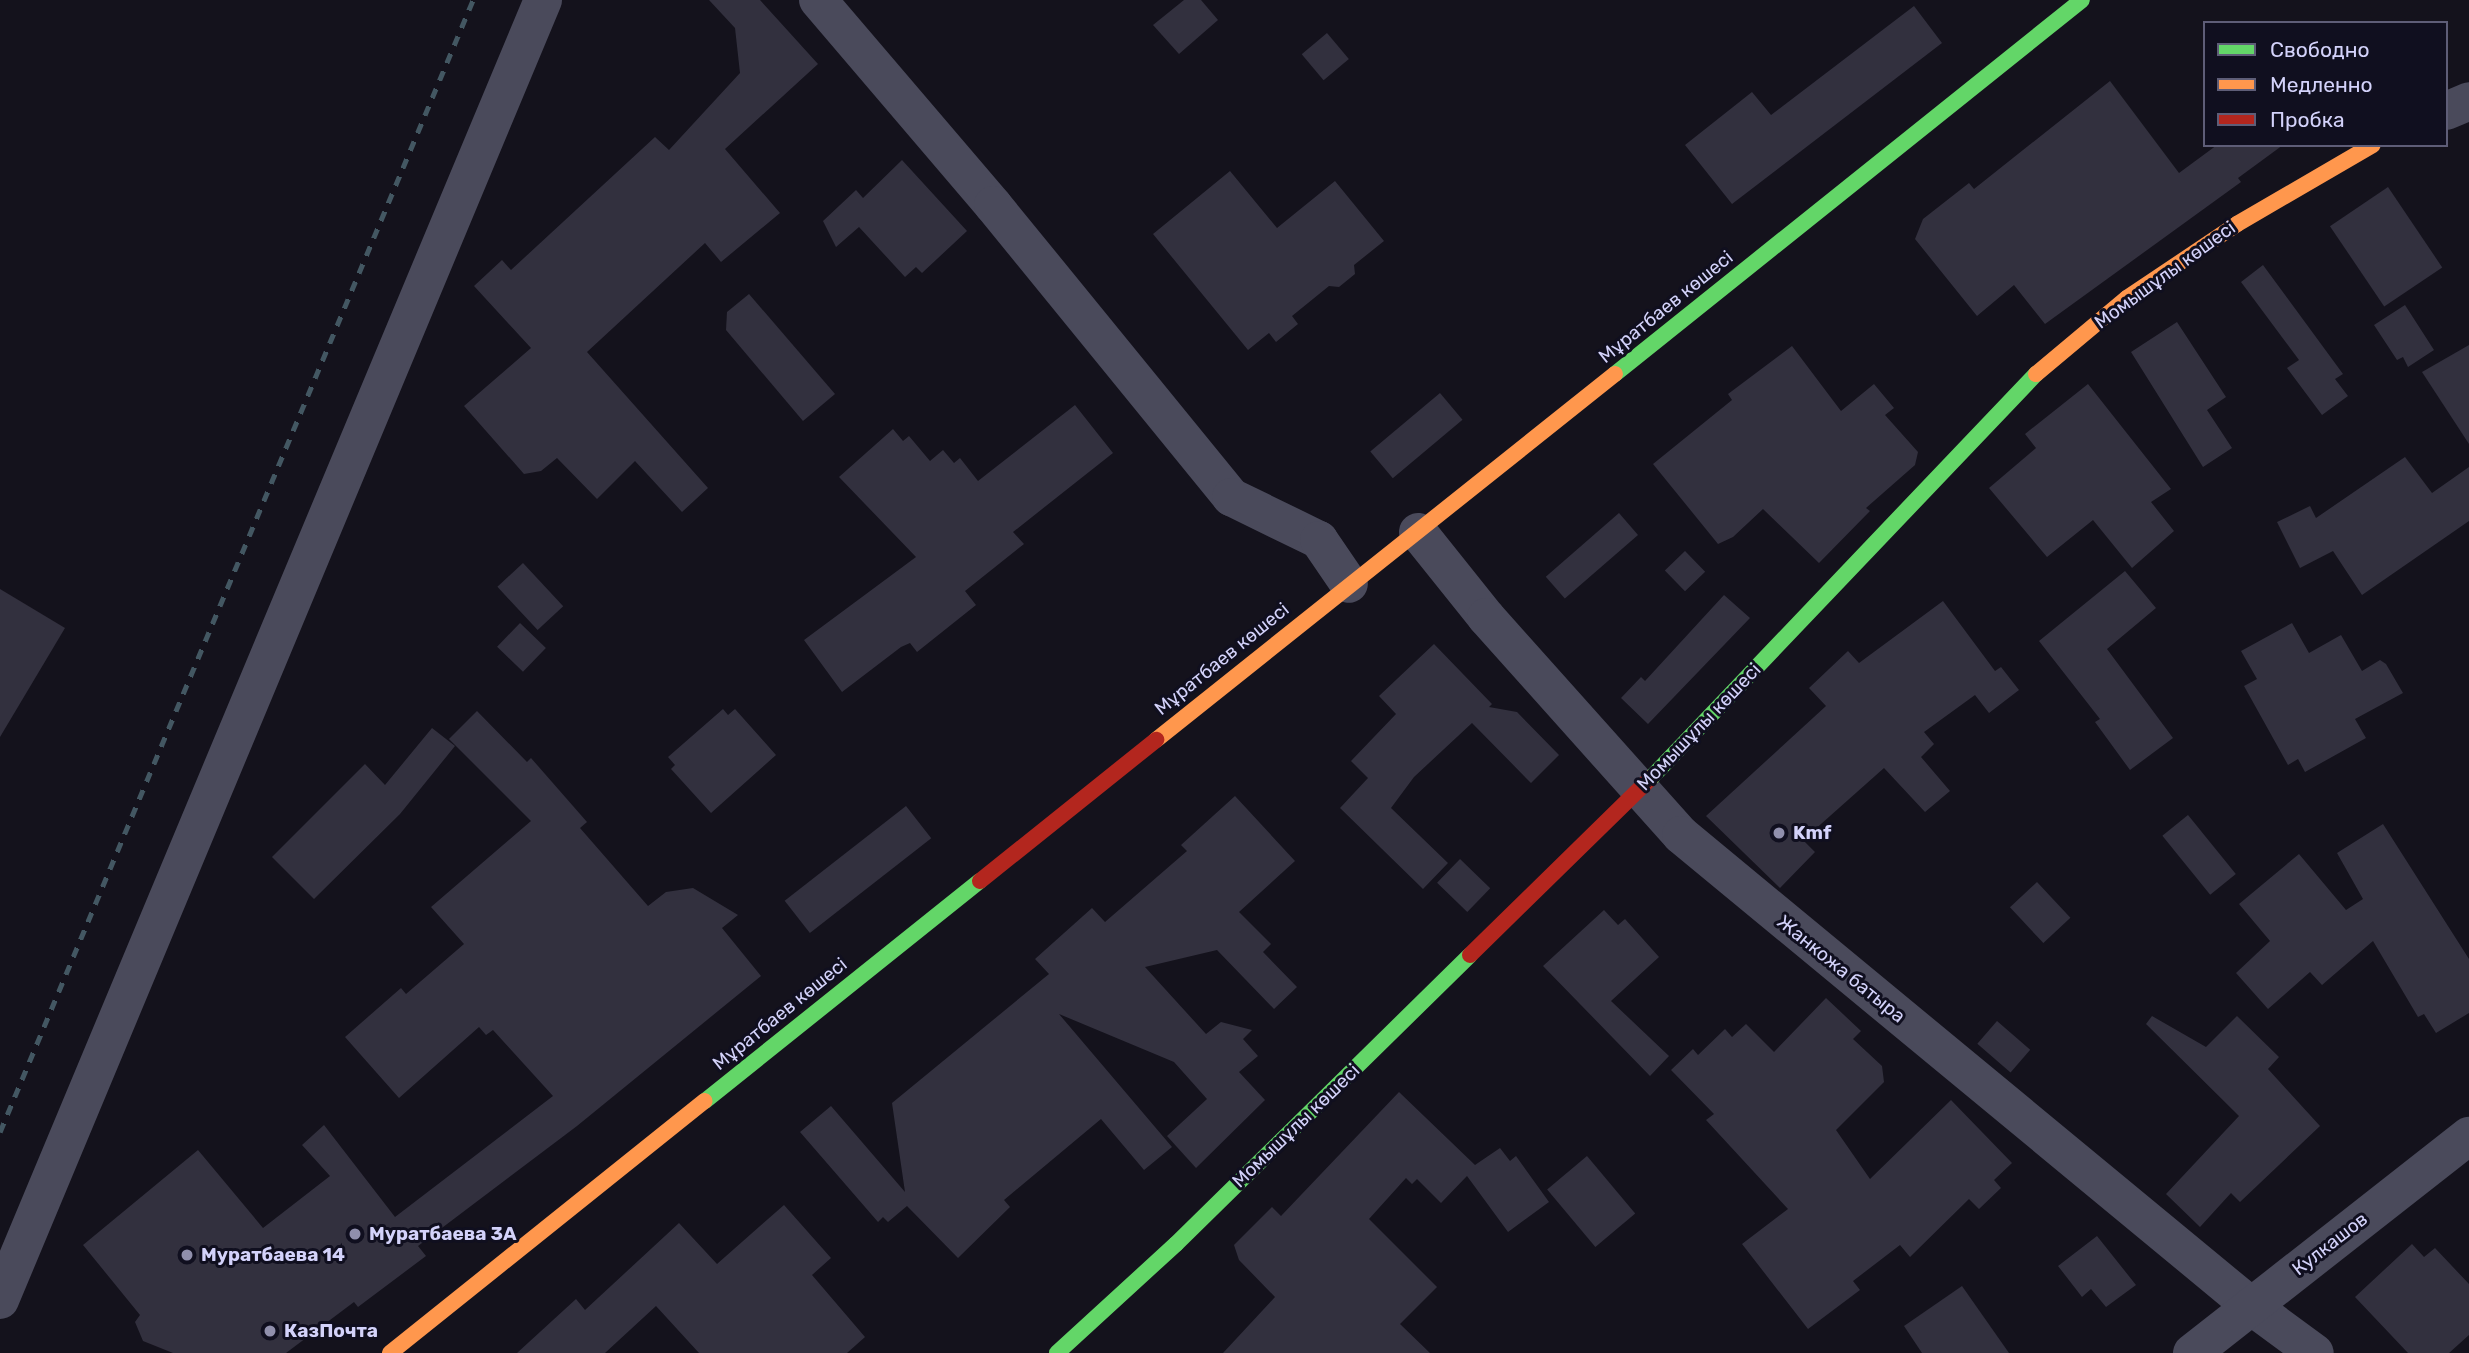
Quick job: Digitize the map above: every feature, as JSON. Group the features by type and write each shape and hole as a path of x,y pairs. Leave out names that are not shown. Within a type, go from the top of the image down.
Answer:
{"street":[{"path":"0,1300 543,0"},
{"path":"818,0 993,205 1231,497 1319,540 1349,584"},
{"name":"Мұратбаев көшесі","path":"390,1353 2082,0"},
{"path":"2448,110 2469,101"},
{"name":"Момышұлы көшесі","path":"1057,1353 1176,1244 1642,788 2033,377 2149,283 2237,223 2370,147"},
{"name":"Жанкожа батыра","path":"1418,532 1486,617 1642,788 1681,835 2251,1306 2315,1353"},
{"name":"Кулкашов","path":"2192,1353 2469,1136"}],"building":[{"path":"709,0 760,0 818,64 725,149 780,213 721,262 705,243 587,352 708,488 682,512 635,461 597,499 557,458 541,471 524,474 464,406 531,348 474,286 502,260 511,270 655,137 669,150 740,73 735,28"},
{"path":"1184,0 1201,0 1218,20 1179,54 1153,25"},
{"path":"1914,6 1942,43 1732,204 1685,145 1752,92 1771,115"},
{"path":"1327,33 1349,59 1324,80 1302,54"},
{"path":"2110,81 2179,173 2214,147 2280,147 2238,178 2241,182 2045,324 2014,285 1977,316 1915,239 1923,219 1969,183 1974,189"},
{"path":"902,160 967,231 922,273 916,267 905,277 859,227 836,247 823,221 856,190 863,198"},
{"path":"1230,171 1277,228 1335,181 1384,241 1354,265 1355,274 1339,287 1329,286 1292,316 1298,324 1276,342 1269,333 1248,350 1153,234"},
{"path":"2388,187 2442,267 2384,307 2330,226"},
{"path":"2263,265 2343,374 2335,379 2348,396 2322,415 2287,368 2299,360 2241,282"},
{"path":"749,294 835,394 803,421 726,330 727,312"},
{"path":"2405,305 2434,350 2408,367 2403,357 2397,360 2374,325"},
{"path":"2177,322 2226,397 2207,410 2232,448 2203,467 2131,352"},
{"path":"2469,345 2469,444 2422,372"},
{"path":"1792,346 1841,411 1874,384 1894,408 1885,415 1918,452 1915,465 1866,508 1870,511 1819,563 1763,509 1733,537 1718,544 1653,464 1732,400 1728,394"},
{"path":"2088,384 2171,489 2151,502 2174,531 2132,568 2093,520 2047,557 1989,488 2036,448 2025,434"},
{"path":"1440,393 1462,420 1393,478 1370,451"},
{"path":"1075,405 1113,453 1013,532 1024,544 965,591 976,605 917,652 910,643 901,647 842,692 804,640 916,557 839,477 893,429 903,441 909,436 930,461 943,450 954,463 960,458 978,481"},
{"path":"2405,457 2432,493 2469,467 2469,521 2362,595 2333,551 2300,568 2277,522 2310,506 2316,518"},
{"path":"1619,513 1638,535 1565,599 1546,577"},
{"path":"1685,551 1705,572 1685,591 1665,570"},
{"path":"523,563 563,606 538,630 497,587"},
{"path":"2125,571 2156,608 2107,649 2173,738 2130,770 2095,722 2100,719 2039,641"},
{"path":"0,589 65,628 0,737"},
{"path":"1724,595 1750,618 1648,724 1621,698 1641,677 1645,681"},
{"path":"1943,601 1995,671 2001,667 2019,690 1989,713 1975,695 1924,732 1934,744 1921,757 1950,791 1925,812 1884,768 1803,840 1815,852 1780,888 1706,816 1826,706 1809,688 1848,651 1859,663"},
{"path":"520,623 546,648 523,672 497,647"},
{"path":"2292,623 2309,653 2341,635 2362,671 2380,660 2386,664 2403,693 2355,719 2366,738 2305,772 2298,759 2288,765 2244,686 2257,679 2241,651"},
{"path":"1434,644 1492,704 1489,707 1517,712 1559,755 1531,783 1472,723 1414,777 1391,808 1448,863 1423,889 1340,808 1368,778 1351,761 1396,714 1379,696"},
{"path":"723,709 728,715 735,709 776,755 711,813 671,769 675,765 668,757"},
{"path":"477,711 527,762 531,758 587,822 580,828 648,906 666,892 693,888 738,915 722,928 761,976 577,1126 418,1246 426,1256 358,1307 354,1302 286,1353 173,1353 143,1341 135,1322 140,1315 83,1245 198,1150 263,1228 330,1176 302,1145 324,1125 395,1217 553,1096 493,1030 486,1035 479,1027 399,1098 345,1037 401,988 406,994 464,944 431,907 531,821 449,739"},
{"path":"432,728 455,746 400,814 314,899 272,857 365,764 385,785"},
{"path":"1235,796 1295,861 1239,912 1271,944 1263,952 1297,987 1274,1009 1217,950 1145,967 1206,1034 1221,1022 1252,1030 1243,1039 1258,1056 1239,1072 1265,1100 1196,1168 1167,1136 1207,1099 1174,1062 1059,1014 1172,1147 1144,1170 1101,1119 1004,1200 1010,1207 958,1258 907,1206 888,1222 883,1217 878,1222 800,1132 831,1106 905,1192 892,1103 1049,974 1035,959 1092,908 1105,922 1187,851 1181,845"},
{"path":"906,806 931,838 810,933 785,901"},
{"path":"2188,815 2236,874 2210,895 2162,836"},
{"path":"2383,824 2469,959 2469,1013 2436,1033 2424,1014 2418,1017 2373,941 2322,985 2310,972 2268,1009 2236,973 2270,941 2239,904 2299,854 2346,910 2363,899 2337,853"},
{"path":"1460,859 1490,888 1467,912 1437,883"},
{"path":"2037,882 2070,918 2043,943 2010,907"},
{"path":"1604,910 1618,925 1625,919 1659,957 1611,1001 1669,1056 1650,1076 1543,966"},
{"path":"1826,998 1861,1031 1853,1039 1882,1066 1884,1082 1836,1130 1870,1179 1951,1100 2012,1163 1994,1180 2001,1188 1979,1209 1969,1199 1910,1257 1900,1245 1853,1281 1860,1290 1808,1329 1742,1244 1788,1209 1706,1120 1714,1114 1671,1070 1693,1049 1698,1055 1725,1029 1732,1037 1746,1024 1774,1052"},
{"path":"2152,1016 2206,1047 2237,1016 2279,1057 2268,1069 2320,1126 2240,1202 2231,1193 2200,1227 2166,1194 2239,1116 2146,1024"},
{"path":"1997,1021 2030,1050 2011,1073 1977,1044"},
{"path":"1399,1092 1475,1165 1500,1148 1510,1161 1516,1156 1549,1202 1508,1232 1467,1176 1441,1203 1417,1179 1412,1184 1406,1178 1369,1219 1437,1287 1400,1324 1430,1353 1223,1353 1275,1297 1239,1260 1234,1245 1272,1207 1281,1216"},
{"path":"1587,1156 1635,1213 1595,1247 1547,1189"},
{"path":"784,1205 831,1258 812,1275 865,1337 847,1353 699,1353 656,1306 605,1353 517,1353 576,1299 585,1310 679,1223 717,1264"},
{"path":"2097,1236 2136,1285 2106,1307 2091,1289 2082,1297 2058,1266"},
{"path":"2412,1244 2424,1257 2435,1248 2469,1284 2469,1335 2449,1353 2408,1353 2355,1297"},
{"path":"1962,1286 2009,1353 1922,1353 1904,1326"}],"railway":[{"path":"0,1132 473,0"}],"traffic: fast":[{"path":"1615,374 2082,0"},
{"path":"1651,778 2036,374"},
{"path":"705,1101 980,881"},
{"path":"1057,1353 1176,1244 1470,955"}],"traffic: slow":[{"path":"2036,374 2127,298 2237,224 2370,147"},
{"path":"1156,740 1615,374"},
{"path":"390,1353 705,1101"}],"traffic: jam":[{"path":"980,881 1156,740"},
{"path":"1470,955 1651,778"}],"place":[{"name":"Kmf","path":"1779,833"},
{"name":"Муратбаева 3А","path":"355,1234"},
{"name":"Муратбаева 14","path":"187,1255"},
{"name":"КазПочта","path":"270,1331"}]}
